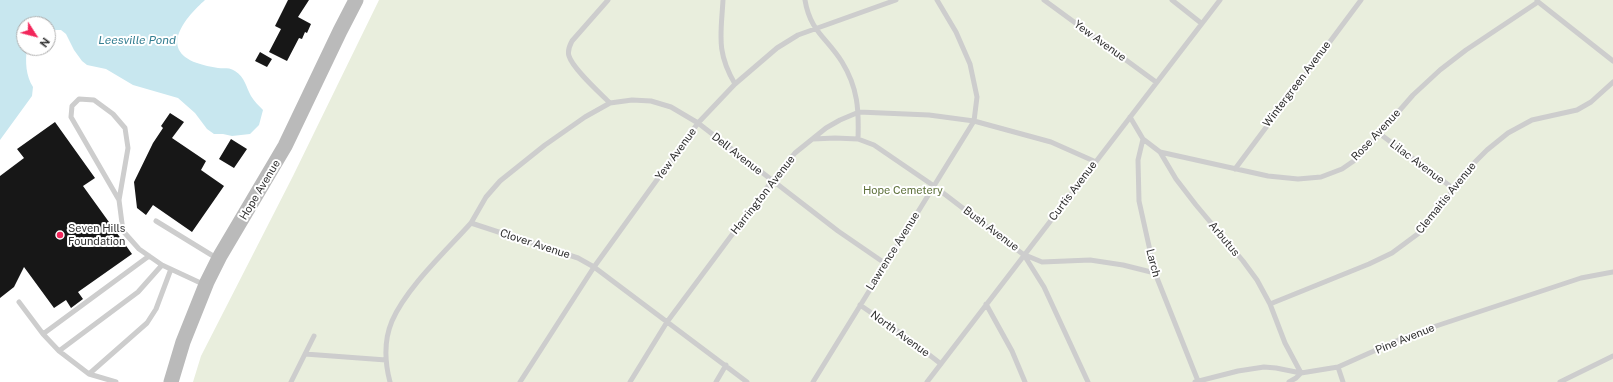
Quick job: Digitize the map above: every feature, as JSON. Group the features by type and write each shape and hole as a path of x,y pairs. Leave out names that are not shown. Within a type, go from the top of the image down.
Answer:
{"main road":[{"name":"Hope Avenue","path":"171,382 183,342 206,285 218,260 285,146 340,30 356,0"}],"lane":[{"path":"608,0 572,41 569,47 569,56 577,68 610,103"},
{"path":"723,0 720,38 722,57 735,84"},
{"path":"805,0 806,10 814,28 842,62 852,82 859,112 858,139"},
{"name":"Yew Avenue","path":"520,382 594,267 698,123 735,84 777,48 798,35 814,28 896,0"},
{"path":"937,0 956,32 970,64 977,97 974,121"},
{"name":"Yew Avenue","path":"1044,0 1156,82"},
{"path":"1172,0 1201,23"},
{"name":"Curtis Avenue","path":"928,382 986,304 1220,0"},
{"name":"Wintergreen Avenue","path":"1235,169 1361,0"},
{"path":"1537,1 1613,60"},
{"name":"Rose Avenue","path":"1160,152 1268,176 1298,179 1320,177 1342,169 1358,158 1414,95 1440,70 1466,50 1537,1"},
{"name":"Clemaitis Avenue","path":"1270,304 1369,264 1392,252 1419,233 1436,214 1467,170 1487,150 1508,133 1532,120 1577,110 1592,102 1613,82"},
{"path":"118,200 71,118 72,106 79,99 94,100 113,114 125,128 128,148 118,200 123,231 139,249 162,265 206,285"},
{"name":"Dell Avenue","path":"471,223 486,197 500,181 545,145 585,117 610,103 632,100 651,101 671,107 698,123 838,231 886,264"},
{"name":"Harrington Avenue","path":"630,382 667,322 772,181 795,153 831,126 859,112 929,115 974,121 1051,142 1096,162"},
{"name":"Arbutus","path":"1130,117 1143,139 1160,152 1184,189 1257,280 1270,304 1285,343 1301,373"},
{"name":"Lawrence Avenue","path":"813,382 974,121"},
{"name":"Lilac Avenue","path":"1380,134 1454,189"},
{"name":"Bush Avenue","path":"812,140 834,138 858,139 874,145 934,186 1024,255 1044,287 1088,382"},
{"name":"Larch","path":"1143,139 1138,160 1139,201 1155,274 1197,382"},
{"path":"156,221 218,260"},
{"path":"390,382 386,368 386,347 392,322 402,302 471,223"},
{"name":"Clover Avenue","path":"471,223 578,258 594,267 748,382"},
{"path":"1024,255 1042,262 1090,260 1123,265 1155,274"},
{"path":"43,334 149,256"},
{"path":"59,351 138,292 162,265"},
{"path":"89,374 147,323 156,309 171,269"},
{"name":"Pine Avenue","path":"1197,382 1238,372 1264,368 1276,368 1301,373 1338,367 1412,334 1582,278 1613,272"},
{"path":"19,302 43,334 59,351 89,374 116,382"},
{"path":"986,304 1012,351 1025,382"},
{"name":"North Avenue","path":"860,305 941,364"},
{"path":"291,382 314,336"},
{"path":"305,354 386,360"},
{"path":"1560,382 1613,356"},
{"path":"716,382 726,365"},
{"path":"1338,367 1344,382"},
{"path":"1289,382 1301,373"}],"green space":[{"name":"Hope Cemetery","path":"379,0 1613,0 1613,382 193,382 201,356 293,176"}],"water":[{"name":"Leesville Pond","path":"0,0 205,0 190,15 179,33 177,41 179,50 185,57 197,63 215,68 231,69 238,73 243,79 252,98 263,110 259,125 250,134 232,136 214,134 207,129 195,113 178,98 133,85 106,69 87,65 74,50 66,34 61,30 56,30 56,16 16,16 16,56 26,56 27,69 33,87 32,96 0,140"}],"building":[{"path":"288,0 309,0 298,17 311,24 307,33 305,32 302,39 299,38 287,61 269,52 281,29 275,26"},
{"path":"260,52 272,59 267,67 255,61"},
{"path":"170,113 184,122 172,138 206,161 201,170 224,186 192,232 153,205 146,215 137,208 134,182 153,143 163,128 161,126"},
{"path":"55,122 95,178 83,186 132,254 78,292 83,299 71,308 66,300 54,308 24,267 14,287 0,298 0,176 24,158 17,149"},
{"path":"231,139 247,149 234,168 219,159"}],"place":[{"name":"Seven Hills Foundation","path":"60,235"}]}
